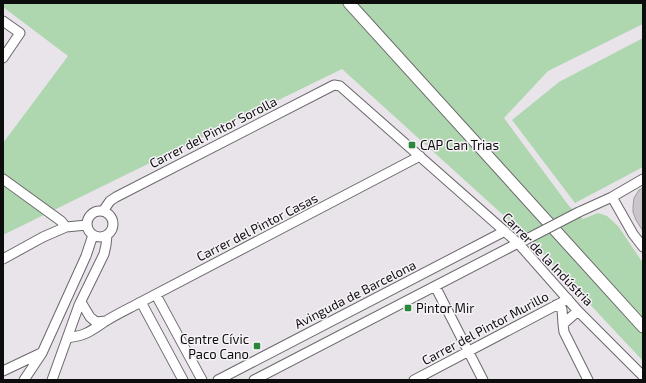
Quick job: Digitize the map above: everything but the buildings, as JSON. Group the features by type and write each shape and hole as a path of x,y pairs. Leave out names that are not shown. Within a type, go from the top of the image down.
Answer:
{"street":[{"path":"349,3 643,327"},
{"path":"354,3 373,29"},
{"path":"3,21 20,34 3,58"},
{"name":"Carrer del Pintor Sorolla","path":"103,211 116,197 148,180 334,85 340,86"},
{"name":"Carrer de la Indústria","path":"340,86 505,231 521,241 578,311 643,376"},
{"name":"Carrer del Pintor Casas","path":"67,338 92,332 106,321 141,302 420,156"},
{"path":"3,179 61,221 66,227"},
{"path":"254,380 521,241 612,197 643,179"},
{"path":"612,197 643,247"},
{"path":"103,211 111,216 113,223 112,230 107,235 100,237 93,235 88,229 87,224 92,213 103,211"},
{"path":"3,259 43,237 66,227 87,224"},
{"name":"Avinguda de Barcelona","path":"218,380 505,231"},
{"path":"24,380 42,353 86,256 93,235"},
{"path":"52,380 81,302 104,254 107,235"},
{"path":"435,286 483,380"},
{"path":"156,294 202,380"},
{"name":"Carrer del Pintor Murillo","path":"414,380 568,299"},
{"path":"81,302 90,317 96,322 106,321"},
{"path":"141,302 183,380"},
{"path":"556,305 562,310 564,332 588,380"},
{"path":"563,324 578,311"},
{"path":"3,371 42,353"}],"green space":[{"path":"3,3 643,3 643,24 548,71 504,118 569,206 583,219 598,213 607,216 618,226 643,263 643,361 522,232 342,69 3,235 3,143 68,56 3,7"},
{"path":"643,38 643,167 575,203 512,120 559,82"}],"place":[{"name":"CAP Can Trias","path":"412,145"},
{"name":"Pintor Mir","path":"408,308"},
{"name":"Centre Cívic Paco Cano","path":"257,346"}]}
